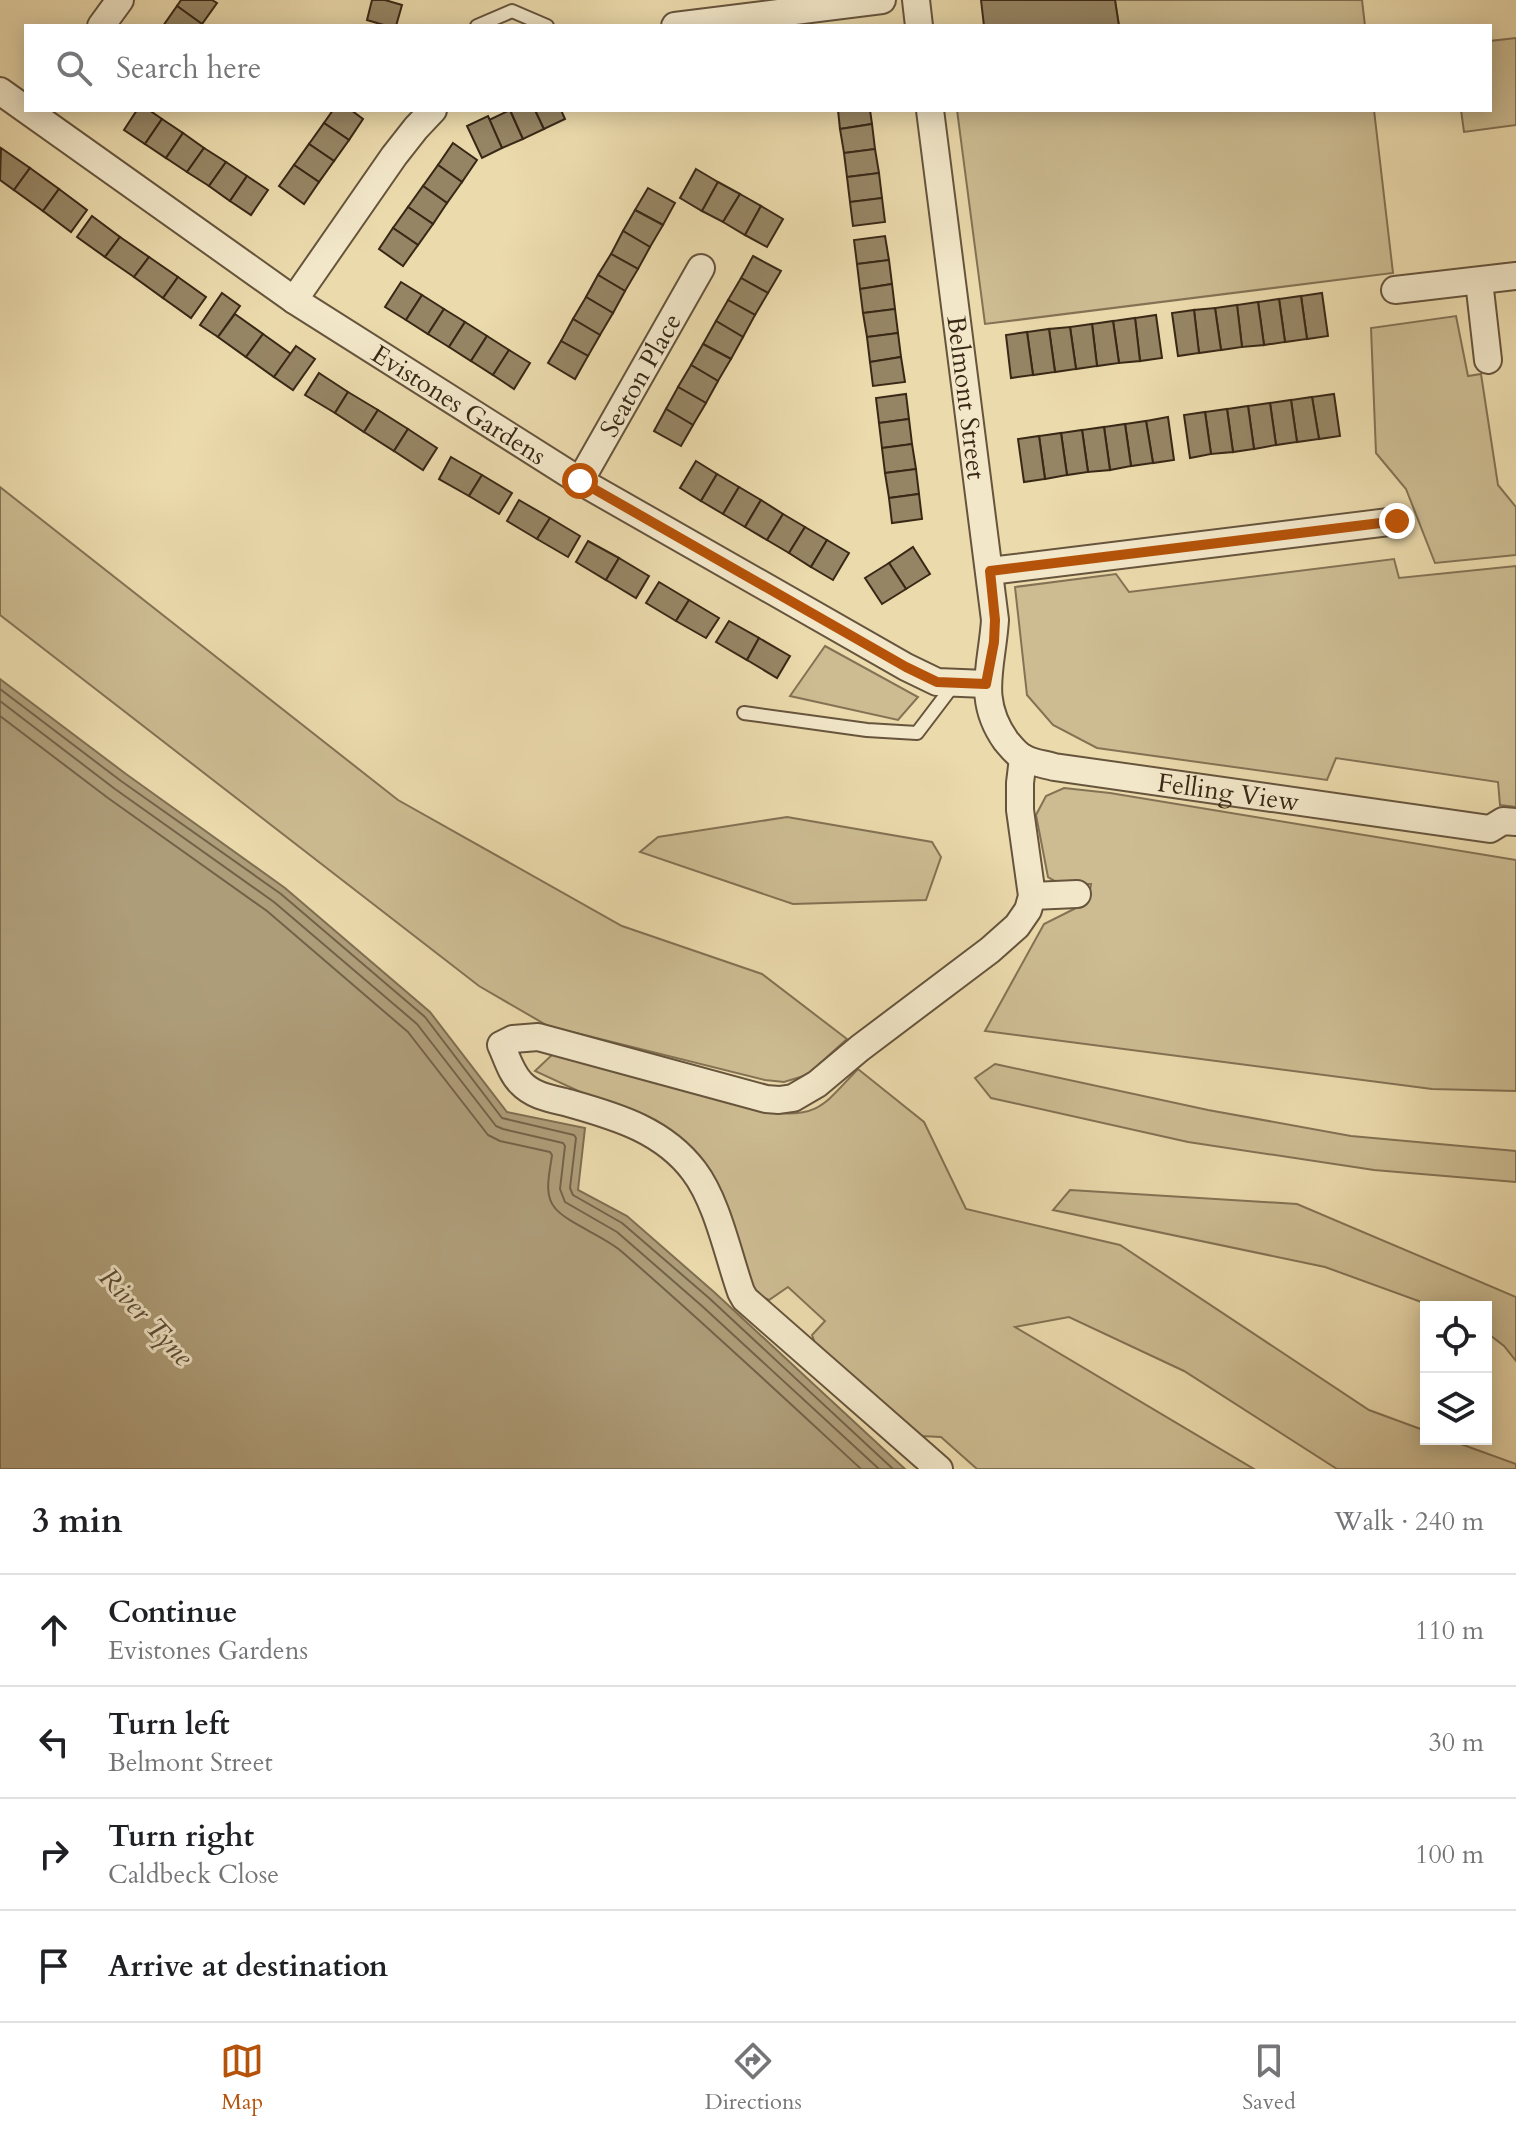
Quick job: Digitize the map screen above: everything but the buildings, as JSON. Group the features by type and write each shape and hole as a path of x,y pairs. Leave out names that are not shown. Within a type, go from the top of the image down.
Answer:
{"street":[{"path":"102,24 120,0"},
{"path":"691,24 882,0"},
{"path":"916,0 919,24"},
{"name":"Evistones Gardens","path":"0,91 24,106"},
{"path":"294,300 394,156 431,112"},
{"name":"Belmont Street","path":"930,112 995,620 986,684"},
{"name":"Evistones Gardens","path":"37,114 294,300 580,481 906,667 937,682 986,684"},
{"name":"Seaton Place","path":"580,481 701,268"},
{"path":"1395,290 1516,276"},
{"path":"1479,281 1488,360"},
{"path":"990,571 1397,521"},
{"path":"939,1469 745,1299 711,1202 693,1169 665,1143 628,1121 531,1091 514,1075 501,1045 513,1039 538,1037 766,1099 793,1098 817,1084 990,950 1017,926 1028,910 1032,896 1020,810 1023,758 1011,748 991,715 986,684"},
{"name":"Felling View","path":"1023,758 1054,767 1490,829 1503,821 1516,822"},
{"path":"1032,896 1077,894"}],"lane":[{"path":"482,24 512,11 542,24"},
{"path":"744,713 867,730 917,733 955,683"}],"shaded area":[{"path":"1115,0 1362,0 1365,24 1119,24"},
{"path":"1516,38 1516,125 1464,132 1461,112 1492,112 1492,41"},
{"path":"957,112 1374,112 1393,273 985,324"},
{"path":"1456,316 1468,376 1481,374 1498,485 1516,507 1516,555 1435,563 1406,489 1376,453 1371,328"},
{"path":"0,487 398,800 622,926 762,974 847,1039 807,1075 784,1082 765,1080 548,1026 479,986 0,615"},
{"path":"1394,559 1399,578 1516,566 1516,807 1500,805 1498,782 1336,758 1327,780 1097,748 1053,725 1027,695 1015,587 1116,574 1129,592"},
{"path":"825,646 918,697 898,720 790,696"},
{"path":"1064,788 1516,860 1516,1091 1432,1089 985,1031 1044,924 1088,902 1091,884 1060,884 1048,877 1036,815 1046,796"},
{"path":"787,817 932,842 941,857 926,900 793,904 640,852 658,837"},
{"path":"557,1050 768,1112 785,1114 820,1106 858,1069 924,1122 966,1209 1120,1245 1369,1410 1420,1429 1420,1445 1464,1445 1516,1464 1516,1469 1337,1469 1184,1371 1069,1317 1015,1327 1254,1469 977,1469 941,1437 920,1436 818,1351 812,1335 825,1321 788,1287 769,1300 748,1285 718,1195 650,1124 535,1071"},
{"path":"995,1064 1208,1110 1351,1136 1516,1151 1516,1182 1374,1170 1188,1142 991,1098 975,1078"},
{"path":"1070,1190 1297,1204 1516,1297 1516,1361 1492,1337 1492,1301 1420,1302 1325,1267 1053,1210"}],"water":[{"name":"River Tyne","path":"0,679 285,888 430,1012 507,1112 585,1128 578,1190 627,1216 905,1469 0,1469"}],"route":[{"path":"580,481 906,667 937,682 955,683 986,684 995,620 990,571 1397,521"}]}
